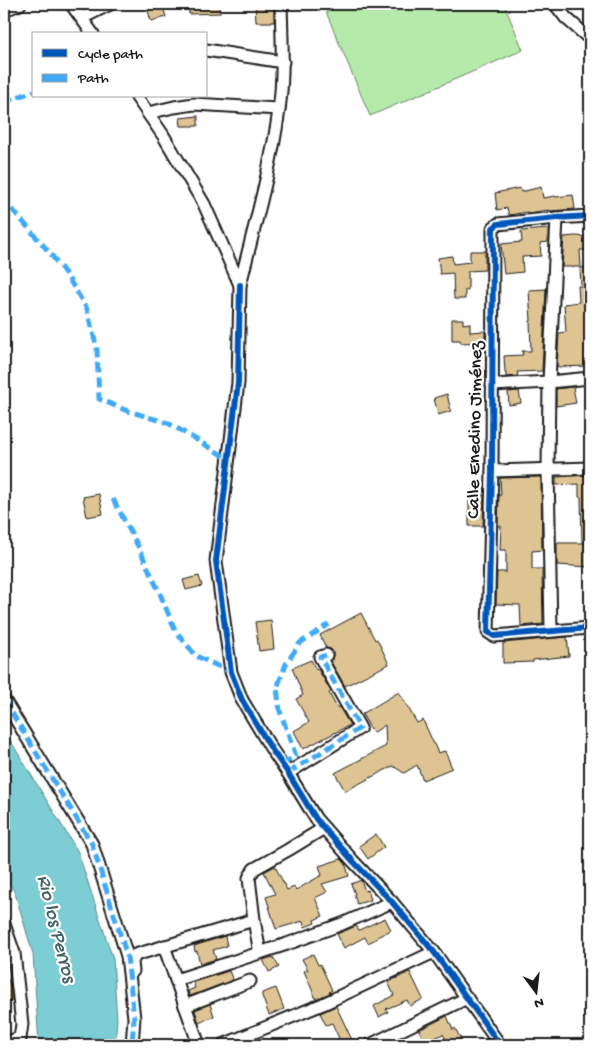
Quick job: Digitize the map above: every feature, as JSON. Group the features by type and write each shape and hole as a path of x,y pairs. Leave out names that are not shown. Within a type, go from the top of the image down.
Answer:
{"street":[{"path":"4,10 20,4"},
{"path":"71,4 92,32"},
{"path":"82,18 110,4"},
{"path":"281,4 283,62 279,109 273,148 240,285 238,383 216,561 231,672 242,700 316,819 392,902 434,952 500,1045"},
{"path":"555,4 566,18 590,39"},
{"path":"208,50 283,62"},
{"path":"137,98 163,135 204,204 240,285"},
{"path":"148,113 174,106 194,104 279,109"},
{"path":"590,216 557,218 549,382 548,469 551,631 590,628"},
{"name":"Calle Enedino Jiménez","path":"551,631 494,636 488,632 492,470 493,228 498,224 557,218"},
{"path":"492,385 590,378"},
{"path":"492,470 590,468"},
{"path":"288,773 360,728 320,657 326,654"},
{"path":"4,700 92,844 127,956 134,1018 133,1045"},
{"path":"260,953 249,878 254,869 324,828"},
{"path":"176,980 287,944 342,924 392,902"},
{"path":"133,1045 136,1020 132,962 136,954 254,920"},
{"path":"4,924 14,954 22,1024 20,1042 4,1043"},
{"path":"164,946 200,1045"},
{"path":"223,1045 323,1004 434,952"},
{"path":"185,1006 250,981"},
{"path":"370,1045 466,998"}],"green space":[{"path":"346,4 504,4 523,50 370,116 326,12"}],"water":[{"name":"Rio los Perros","path":"4,730 78,852 113,959 117,1020 115,1045 39,1045 33,954 15,893 4,875"}],"building":[{"path":"146,4 162,4 166,17 151,21"},
{"path":"189,4 219,4 220,13 189,14"},
{"path":"255,4 274,4 274,22 256,22"},
{"path":"198,116 198,126 181,126 180,118"},
{"path":"541,187 543,198 573,195 575,209 509,215 507,208 497,210 495,193 520,188 521,192"},
{"path":"548,229 548,242 540,243 541,256 522,257 523,272 504,274 501,244 522,242 521,231"},
{"path":"564,237 590,237 590,250 580,250 581,267 562,267"},
{"path":"470,251 485,251 485,270 468,271 468,290 465,290 465,299 454,299 453,273 440,274 438,258 452,256 453,264 470,262"},
{"path":"590,267 590,366 557,367 559,333 566,332 564,304 579,302 578,286 581,286 580,268"},
{"path":"546,289 542,371 517,372 518,376 506,377 504,356 523,355 522,351 531,351 529,290"},
{"path":"452,319 463,319 463,324 470,323 470,332 485,331 485,342 461,343 460,340 452,340"},
{"path":"573,387 576,403 556,406 556,389"},
{"path":"519,391 521,403 509,405 508,392"},
{"path":"447,394 451,411 438,415 434,398"},
{"path":"590,475 590,541 582,541 579,484 556,485 556,477"},
{"path":"541,477 542,550 532,551 532,569 542,569 543,624 521,626 520,605 496,604 497,572 506,572 506,550 500,550 501,526 498,526 499,495 501,495 500,478"},
{"path":"99,494 103,514 87,517 83,497"},
{"path":"469,495 484,495 483,526 469,526"},
{"path":"557,543 590,543 590,567 557,565"},
{"path":"199,576 202,586 186,590 183,580"},
{"path":"361,613 375,640 377,639 389,664 345,686 331,662 333,661 333,652 331,649 326,648 320,635"},
{"path":"271,620 274,649 259,651 255,622"},
{"path":"567,637 569,656 533,660 533,662 503,663 503,643"},
{"path":"311,660 331,692 329,693 337,708 339,707 350,725 303,749 294,731 309,722 296,699 303,695 292,668"},
{"path":"399,692 417,723 423,720 438,753 445,751 452,768 423,780 417,765 404,773 393,766 345,791 335,773 386,746 385,725 373,733 362,714"},
{"path":"376,834 384,847 368,859 359,846"},
{"path":"341,859 345,863 349,876 322,884 327,892 315,898 323,916 314,920 315,923 305,927 303,921 276,929 266,897 275,894 264,872 275,866 287,890 294,887 296,890 322,875 319,866"},
{"path":"361,880 365,891 368,890 371,900 357,904 351,884"},
{"path":"385,918 391,930 368,943 365,937 344,948 337,934 356,926 359,930"},
{"path":"225,936 227,946 213,950 216,959 200,964 194,946"},
{"path":"313,954 318,965 320,964 332,990 330,993 316,999 304,971 308,970 302,959"},
{"path":"273,957 279,967 269,972 263,960"},
{"path":"229,971 233,980 190,996 188,991 195,988 193,982"},
{"path":"410,972 423,999 410,1006 407,1000 386,1009 388,1012 379,1017 374,1006 394,995 388,982"},
{"path":"6,974 11,989 12,1001 4,1003 4,975"},
{"path":"276,988 284,1009 269,1015 262,993"},
{"path":"210,1004 214,1016 199,1023 195,1010"},
{"path":"336,1006 353,1042 346,1045 342,1045 332,1023 326,1025 320,1013"},
{"path":"447,1016 453,1030 455,1028 464,1045 449,1045 443,1034 425,1043 419,1030"}],"marked path":[{"path":"4,102 32,92"},
{"path":"12,209 49,252 67,276 87,309 97,349 99,399 125,410 168,423 229,459"},
{"path":"113,499 139,548 175,630 196,656 231,672"},
{"path":"282,764 296,756 280,711 277,688 286,664 300,643 329,624"},
{"path":"288,773 360,728 320,657 326,655"},
{"path":"4,700 92,844 127,956 134,1018 132,1045"}],"cycle path":[{"path":"590,216 498,224 493,228 492,471 488,632 494,636 590,628"},
{"path":"240,285 238,383 216,561 231,672 242,700 316,819 392,902 434,952 500,1045"}]}
